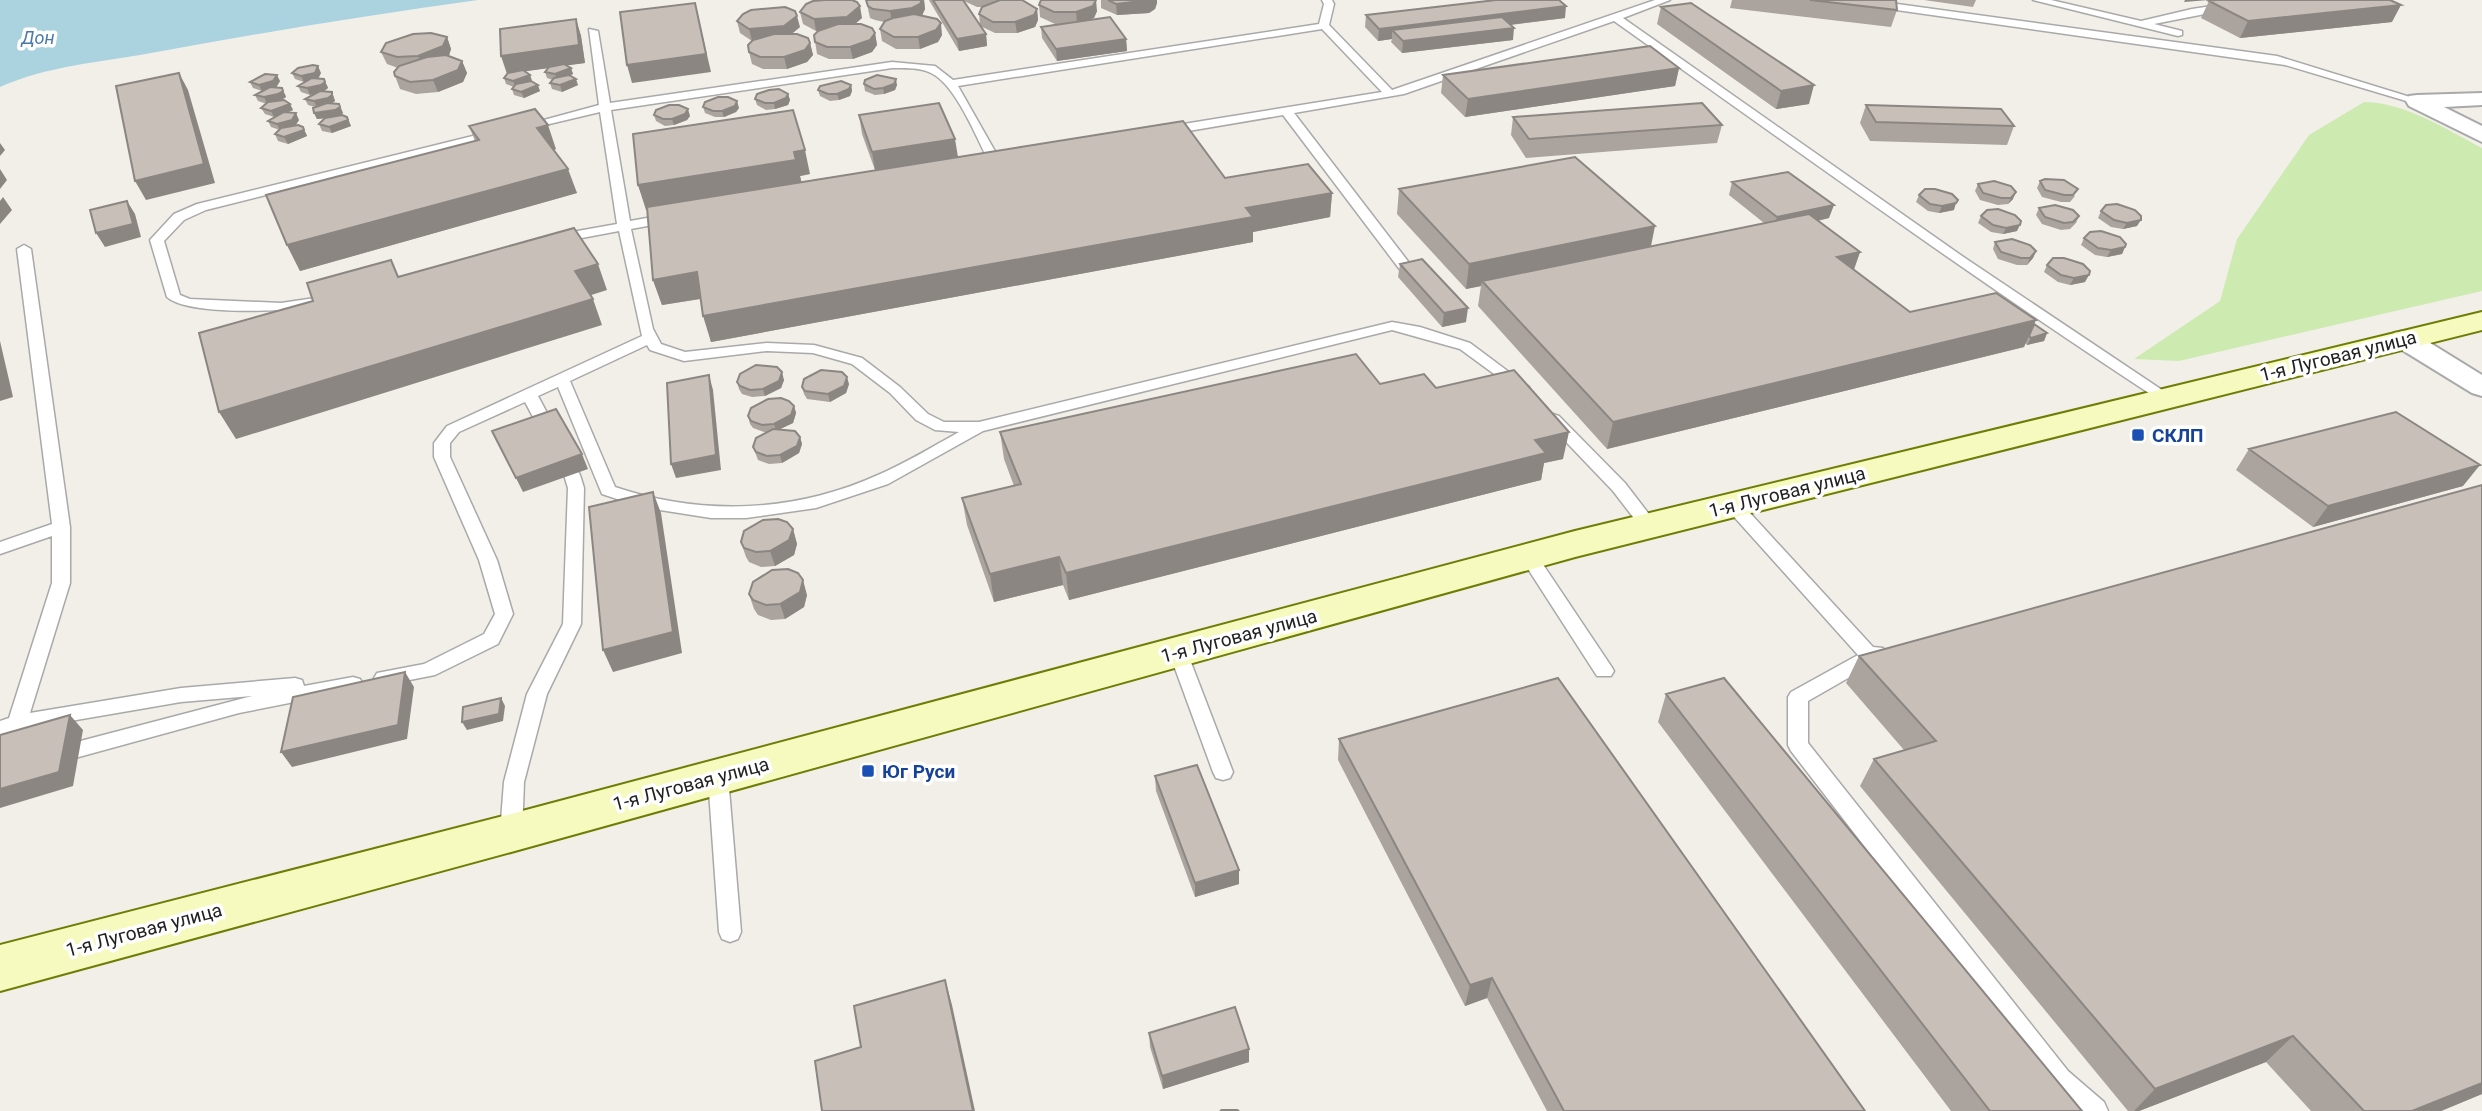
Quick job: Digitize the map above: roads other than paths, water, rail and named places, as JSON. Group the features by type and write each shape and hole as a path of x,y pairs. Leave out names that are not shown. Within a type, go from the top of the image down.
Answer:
{"main road":[{"name":"1-я Луговая улица","path":"0,968 1649,526 2482,321"}],"street":[{"path":"2417,101 2482,99"},
{"path":"2417,101 2482,135"},
{"path":"2404,340 2482,387"}],"lane":[{"path":"1324,26 1329,4 1327,0"},
{"path":"1622,16 1623,0"},
{"path":"1153,133 1390,93 1665,0"},
{"path":"1847,0 2288,62"},
{"path":"2038,0 2189,36"},
{"path":"2135,25 2192,12 2271,0"},
{"path":"1622,16 1950,256 2166,398"},
{"path":"951,84 1324,26"},
{"path":"1324,26 1390,93"},
{"path":"593,31 624,226 646,329 655,347 684,357 767,347 825,352 857,361 895,390 922,418 941,427 979,427 1392,326 1415,330 1465,346"},
{"path":"2202,38 2417,101"},
{"path":"332,298 305,305 281,307 187,303 174,297 157,240 179,217 202,207 605,107 892,65 940,72 951,84 994,160"},
{"path":"1286,111 1427,295"},
{"path":"544,241 679,216"},
{"path":"9,726 61,583 61,527 24,249"},
{"path":"1451,325 1465,346 1528,394"},
{"path":"40,761 239,706 428,670 491,639 504,614 488,559 442,457 442,443 453,429 650,338"},
{"path":"562,379 608,490 640,503 729,515 811,503 882,480 979,427"},
{"path":"511,833 514,782 537,694 572,624 576,488 572,475 529,394"},
{"path":"1546,412 1619,487 1649,526"},
{"path":"1733,505 1870,655"},
{"path":"0,548 61,527"},
{"path":"1530,558 1604,671"},
{"path":"1896,648 1870,655 1798,697 1798,744 2059,1079 2095,1111"},
{"path":"1178,652 1223,772"},
{"path":"9,726 181,695 393,677"},
{"path":"718,777 730,932"}],"water":[{"name":"Дон","path":"0,0 478,0 74,66 36,74 0,87"}],"place":[{"name":"СКЛП","path":"2138,435"},
{"name":"Юг Руси","path":"868,771"}]}
